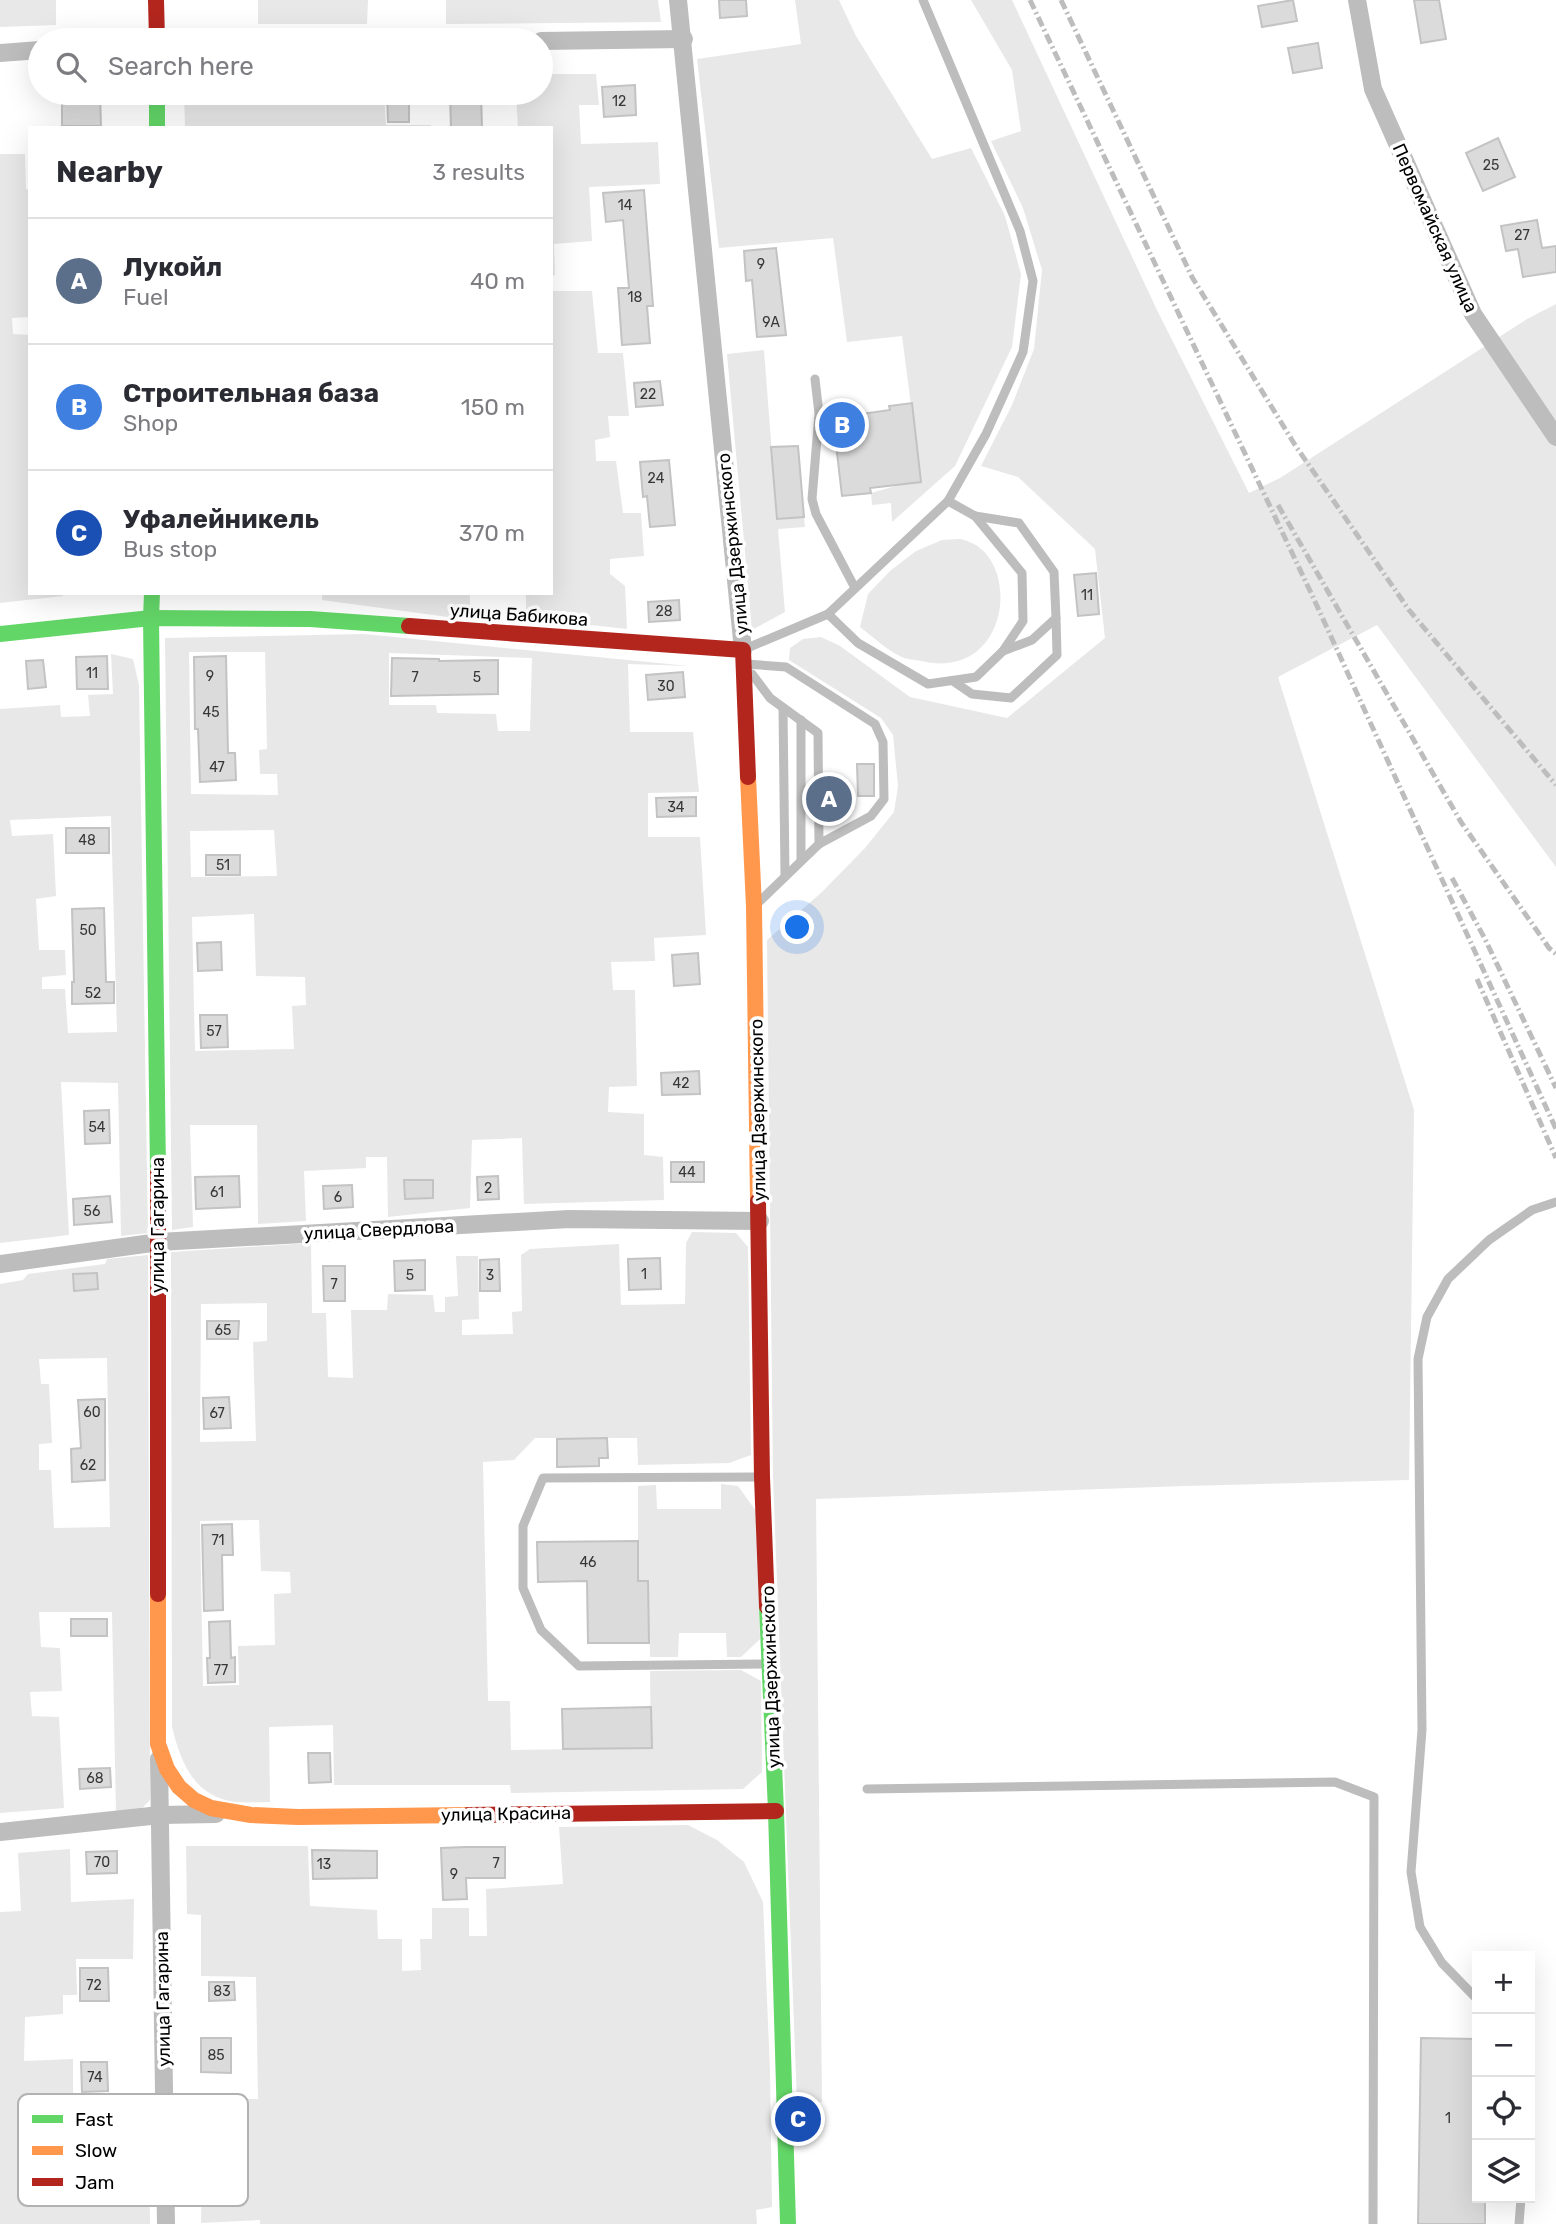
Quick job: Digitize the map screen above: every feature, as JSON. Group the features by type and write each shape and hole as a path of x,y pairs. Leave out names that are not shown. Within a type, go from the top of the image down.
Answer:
{"main road":[{"path":"156,0 157,28"},
{"path":"157,105 157,126"},
{"name":"улица Гагарина","path":"152,595 159,1242 158,1744 172,1782 186,1795 209,1808 235,1814"},
{"name":"улица Бабикова","path":"0,634 151,618 310,619 744,657"},
{"name":"улица Дзержинского","path":"744,657 754,907 762,1477 776,1811 788,2224"},
{"name":"улица Красина","path":"235,1814 298,1817 776,1811"}],"street":[{"name":"улица Дзержинского","path":"678,0 744,657"},
{"name":"Первомайская улица","path":"1357,0 1373,89 1473,314 1556,437"},
{"path":"553,41 684,39"},
{"path":"0,52 28,51"},
{"name":"улица Свердлова","path":"0,1264 159,1242 569,1219 760,1221"},
{"name":"улица Гагарина","path":"158,1744 164,2094"},
{"path":"0,1832 160,1815 235,1814"},
{"name":"улица Гагарина","path":"166,2206 166,2224"}],"lane":[{"path":"744,657 828,614 948,501 986,434 1023,352 1033,281 1020,231 923,0"},
{"path":"815,379 819,414 812,499 816,514 855,588"},
{"path":"948,501 975,516 1018,523 1054,572 1056,618 1057,655 1011,698 972,694 953,681"},
{"path":"828,614 858,643 928,684 976,677 1003,651 1023,621 1022,573 975,516"},
{"path":"1003,651 1031,640 1056,618"},
{"path":"744,657 770,698 818,733 819,844"},
{"path":"744,657 786,667 876,723 883,742 884,799 871,816 819,844 754,907"},
{"path":"783,708 785,875"},
{"path":"801,720 801,860"},
{"path":"1472,1994 1442,1963 1420,1927 1411,1872 1422,1730 1418,1359 1427,1317 1448,1279 1489,1241 1532,1210 1556,1202"},
{"path":"762,1477 543,1478 523,1526 523,1588 541,1630 579,1667 770,1664"},
{"path":"867,1789 1335,1783 1374,1797 1373,2224"},
{"path":"1520,2224 1521,2203"}],"shaded area":[{"path":"0,0 56,0 56,25 0,27"},
{"path":"258,0 368,0 367,24 258,24"},
{"path":"446,0 658,0 661,22 446,24"},
{"path":"795,0 839,0 856,36 932,159 971,148 1005,216 1021,274 1012,347 955,466 892,522 891,503 872,505 871,493 921,482 902,336 847,342 833,238 719,248 697,59 801,44"},
{"path":"971,0 1012,0 1156,308 1249,493 1280,478 1527,319 1556,304 1556,867 1377,625 1278,677 1414,1110 1409,1480 816,1499 822,2102 797,2103 773,1477 767,940 822,892 865,848 894,812 898,786 893,735 881,718 789,660 790,648 803,639 821,637 840,646 910,697 1007,718 1105,638 1095,549 1018,477 981,466 1012,405 1034,349 1042,270 1023,208 991,141 1021,131 1012,70"},
{"path":"553,74 596,74 599,105 579,105 581,144 658,142 660,184 589,187 592,241 554,244 553,276 553,126 518,126 517,105 553,105"},
{"path":"184,105 385,105 386,125 431,125 431,126 185,126"},
{"path":"0,154 25,154 28,190 28,317 12,318 13,334 28,335 28,595 63,596 0,603"},
{"path":"553,291 592,291 598,353 623,353 629,416 608,416 610,437 595,440 596,461 616,461 623,513 641,513 644,556 610,559 610,574 625,586 627,629 526,618 526,595 553,595"},
{"path":"764,350 777,519 804,517 805,527 778,529 785,612 752,630 727,354"},
{"path":"942,540 964,540 983,550 995,568 1000,589 999,613 991,634 976,652 955,662 926,662 904,658 860,627 868,594 890,571 916,551"},
{"path":"322,595 470,595 470,620 322,600"},
{"path":"364,634 689,666 628,664 630,732 693,732 699,792 648,793 648,837 700,837 706,935 654,938 655,961 611,962 613,990 635,990 637,1086 609,1087 608,1112 644,1114 644,1155 663,1157 664,1200 524,1204 522,1138 472,1140 470,1208 388,1217 387,1157 366,1157 366,1168 304,1171 306,1221 258,1224 257,1125 190,1125 193,1227 172,1230 165,638","holes":["189,652 265,652 267,749 259,750 260,774 277,774 278,795 191,794","389,653 532,658 530,731 498,731 496,714 437,713 436,705 389,705","274,830 277,876 191,877 190,831","254,914 256,976 305,977 306,1005 292,1006 294,1049 195,1051 192,917"]},
{"path":"111,654 133,659 139,685 148,1233 121,1236 118,1083 61,1082 69,1235 0,1243 0,709 60,705 61,717 90,716 88,695 113,694","holes":["111,816 117,1032 68,1033 65,989 42,989 42,977 66,975 65,950 39,950 36,899 56,896 53,834 12,836 10,820"]},
{"path":"692,1232 736,1233 748,1247 751,1455 729,1463 638,1465 637,1438 535,1438 514,1460 483,1462 488,1701 510,1701 511,1750 651,1748 650,1671 741,1670 761,1681 762,1772 743,1789 511,1793 510,1785 334,1785 333,1725 269,1727 270,1802 222,1799 200,1786 185,1765 172,1727 171,1252 311,1243 312,1313 326,1313 328,1377 353,1378 351,1310 387,1310 388,1294 433,1295 435,1312 445,1312 445,1297 458,1296 456,1256 478,1256 479,1319 462,1320 462,1335 513,1334 512,1312 522,1311 521,1255 530,1249 619,1244 621,1305 685,1304 686,1243","holes":["267,1303 267,1341 253,1342 256,1441 200,1442 201,1304","259,1520 261,1571 290,1572 291,1593 274,1594 275,1645 238,1646 239,1685 203,1686 200,1521"]},
{"path":"148,1255 150,1800 137,1813 116,1813 112,1612 39,1612 41,1647 60,1648 62,1691 30,1692 32,1716 59,1717 64,1808 0,1813 0,1284 23,1280 28,1274 105,1264 107,1259","holes":["107,1358 110,1527 54,1528 51,1470 39,1470 39,1444 52,1443 49,1384 41,1384 39,1359"]},
{"path":"721,1484 738,1486 756,1511 760,1639 741,1657 727,1657 726,1633 679,1633 678,1657 650,1657 648,1581 638,1581 638,1486 656,1485 657,1509 721,1509"},
{"path":"688,1825 717,1840 744,1862 763,1902 770,2071 772,2207 756,2210 757,2224 260,2224 260,2220 201,2223 201,2206 248,2206 248,2099 258,2099 256,1977 201,1976 201,1915 187,1914 186,1846 308,1846 310,1906 377,1910 378,1939 402,1939 402,1971 421,1970 420,1939 432,1939 432,1908 469,1908 469,1936 487,1936 486,1889 563,1884 559,1827"},
{"path":"70,1849 71,1902 134,1899 133,1959 76,1959 77,1995 63,1995 63,2014 25,2017 24,2061 73,2059 73,2094 18,2094 18,2206 150,2206 150,2224 0,2224 0,1912 21,1911 18,1853"}],"building":[{"path":"719,0 746,0 747,16 720,18"},
{"path":"1293,0 1297,21 1262,27 1258,6"},
{"path":"1414,0 1439,0 1446,39 1421,43"},
{"path":"1318,43 1322,68 1293,73 1288,48"},
{"path":"635,85 636,115 604,117 602,87"},
{"path":"62,105 100,105 101,126 62,126"},
{"path":"387,105 409,105 409,122 388,122"},
{"path":"450,105 481,105 482,126 451,126"},
{"path":"1498,138 1515,177 1483,191 1466,153"},
{"path":"644,190 653,306 647,306 650,343 622,345 618,288 629,288 623,220 606,222 603,193"},
{"path":"1537,220 1542,248 1556,246 1556,272 1523,277 1518,249 1506,251 1501,226"},
{"path":"776,248 786,335 757,337 752,280 746,281 744,251"},
{"path":"660,381 663,405 636,407 634,383"},
{"path":"912,403 921,482 870,488 871,493 842,496 833,418 890,410 889,406"},
{"path":"798,446 804,517 777,519 771,447"},
{"path":"669,460 675,525 650,527 647,496 643,497 640,462"},
{"path":"1096,573 1099,614 1078,616 1074,575"},
{"path":"679,600 680,620 649,622 648,602"},
{"path":"107,656 108,689 77,689 76,657"},
{"path":"226,656 228,753 235,753 236,780 200,782 198,729 195,729 194,657"},
{"path":"392,658 439,661 498,660 498,694 391,696"},
{"path":"43,660 46,687 28,689 26,661"},
{"path":"683,672 685,697 648,700 646,675"},
{"path":"857,764 874,764 874,796 858,796"},
{"path":"696,797 696,816 657,817 656,798"},
{"path":"66,828 109,828 109,853 66,853"},
{"path":"206,855 240,855 240,875 206,875"},
{"path":"104,908 106,982 114,982 114,1003 72,1004 72,909"},
{"path":"221,942 222,970 198,971 197,943"},
{"path":"698,953 700,984 674,986 672,955"},
{"path":"200,1015 227,1015 228,1047 201,1048"},
{"path":"699,1071 700,1094 662,1095 661,1073"},
{"path":"109,1110 110,1143 85,1144 84,1111"},
{"path":"671,1162 704,1162 704,1182 671,1182"},
{"path":"239,1176 240,1207 196,1209 195,1177"},
{"path":"498,1176 499,1199 478,1200 477,1177"},
{"path":"404,1180 433,1180 433,1198 405,1199"},
{"path":"352,1185 353,1207 324,1209 323,1186"},
{"path":"110,1196 112,1222 74,1225 73,1199"},
{"path":"660,1258 661,1289 629,1290 628,1259"},
{"path":"499,1259 500,1291 480,1291 480,1260"},
{"path":"425,1260 425,1290 395,1291 394,1261"},
{"path":"323,1266 345,1266 345,1301 324,1301"},
{"path":"97,1273 98,1289 74,1291 73,1274"},
{"path":"207,1321 239,1321 238,1339 207,1339"},
{"path":"229,1397 231,1428 204,1429 203,1398"},
{"path":"105,1399 105,1480 72,1482 71,1449 81,1448 78,1400"},
{"path":"607,1438 608,1458 599,1458 599,1466 557,1467 557,1439"},
{"path":"232,1524 233,1555 222,1555 223,1610 204,1611 202,1525"},
{"path":"638,1541 638,1581 648,1581 649,1643 588,1643 587,1581 538,1582 537,1542"},
{"path":"71,1619 107,1619 107,1636 71,1636"},
{"path":"230,1621 235,1682 208,1683 209,1622"},
{"path":"651,1707 652,1748 563,1749 562,1709"},
{"path":"308,1753 330,1753 331,1782 309,1783"},
{"path":"110,1768 111,1787 80,1789 79,1769"},
{"path":"505,1847 505,1878 466,1878 467,1899 443,1900 441,1848"},
{"path":"312,1850 377,1851 377,1878 313,1879"},
{"path":"117,1851 117,1873 87,1874 86,1852"},
{"path":"80,1968 108,1968 109,2001 80,2001"},
{"path":"209,1982 234,1982 235,2000 209,2001"},
{"path":"201,2038 231,2038 231,2073 201,2072"},
{"path":"1421,2038 1472,2039 1472,2203 1485,2203 1485,2224 1418,2224"},
{"path":"81,2062 107,2062 108,2091 82,2092"}],"railway":[{"path":"1030,0 1312,595 1556,1129"},
{"path":"1061,0 1192,277 1295,445 1409,610 1556,785"},
{"path":"1278,505 1461,822 1549,948 1556,954"},
{"path":"1452,878 1485,939 1556,1088"},
{"path":"1477,979 1556,1158"}],"traffic: fast":[{"path":"157,105 157,126"},
{"path":"151,618 152,595"},
{"path":"151,618 158,1173"},
{"path":"0,634 151,618 310,619 409,626"},
{"path":"767,1607 788,2224"}],"traffic: slow":[{"path":"748,777 754,907 758,1201"},
{"path":"158,1594 158,1744 167,1769 179,1787 194,1800 211,1808 251,1815 468,1815"}],"traffic: jam":[{"path":"156,0 157,28"},
{"path":"409,626 743,650 748,777"},
{"path":"158,1173 158,1594"},
{"path":"758,1201 762,1477 767,1607"},
{"path":"468,1815 776,1811"}],"place":[{"name":"Строительная база","path":"842,425"},
{"name":"Лукойл","path":"829,799"},
{"name":"Уфалейникель","path":"798,2119"}]}
